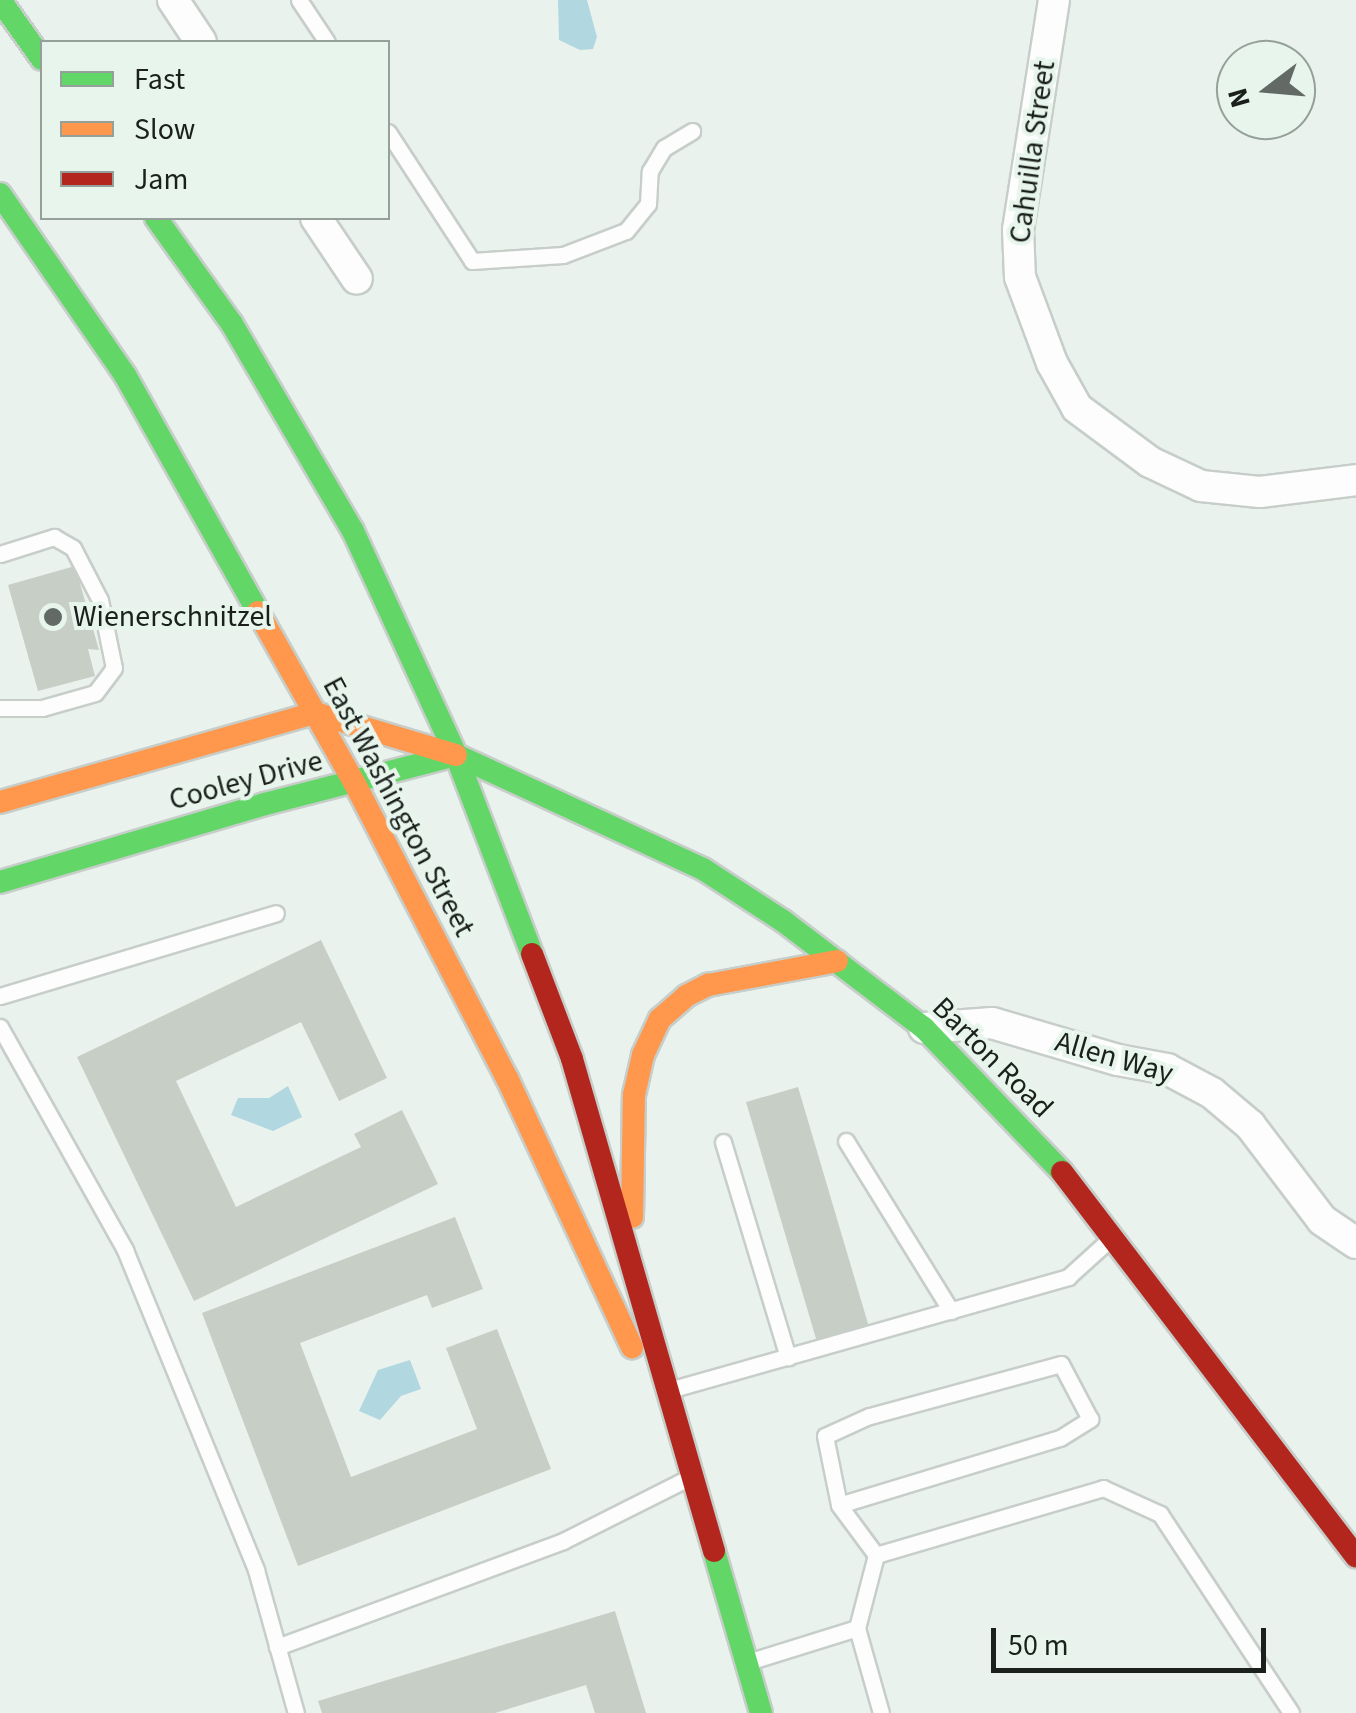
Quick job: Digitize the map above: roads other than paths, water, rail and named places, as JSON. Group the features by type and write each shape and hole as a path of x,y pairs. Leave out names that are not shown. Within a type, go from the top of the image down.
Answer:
{"main road":[{"path":"0,0 40,56"},
{"name":"East Washington Street","path":"0,194 125,375 354,784 507,1078 692,1476"},
{"name":"East Washington Street","path":"157,220 232,324 353,531 456,754 572,1059 762,1713"},
{"name":"Cooley Drive","path":"0,802 234,732 315,713 456,754"},
{"name":"Cooley Drive","path":"0,882 266,804 354,784 456,754"},
{"name":"Barton Road","path":"456,754 703,869 837,961 924,1028 1063,1174 1356,1557"},
{"path":"632,1266 634,1095 643,1055 660,1019 686,996 708,984 837,961"}],"street":[{"path":"173,0 200,40"},
{"name":"Cahuilla Street","path":"1054,0 1018,246 1020,276 1034,321 1077,408 1150,462 1201,486 1260,492 1356,480"},
{"path":"317,220 357,279"},
{"name":"Allen Way","path":"924,1028 992,1024 1118,1060 1167,1069 1212,1094 1250,1125 1322,1220 1356,1244"}],"lane":[{"path":"299,0 327,40"},
{"path":"390,135 472,262 563,255 626,231 648,204 650,170 664,148 692,130"},
{"path":"0,554 54,537 73,548 100,600 114,668 96,693 42,708 0,708"},
{"path":"0,996 276,913"},
{"path":"0,1026 125,1250 256,1570 296,1713"},
{"path":"846,1140 951,1312"},
{"path":"723,1142 788,1357"},
{"path":"669,1390 1068,1277 1111,1238"},
{"path":"839,1505 1060,1438 1090,1419 1061,1364 869,1416 825,1436 839,1505 876,1555"},
{"path":"277,1647 563,1540 692,1476"},
{"path":"876,1555 1102,1488 1160,1514 1292,1713"},
{"path":"876,1555 856,1628 881,1713"},
{"path":"747,1663 856,1628"}],"water":[{"path":"558,0 587,0 597,37 593,49 580,50 559,40"},
{"path":"288,1086 302,1117 273,1131 231,1115 238,1098 269,1098"},
{"path":"410,1360 421,1389 401,1396 380,1420 359,1411 378,1370"}],"place":[{"name":"Wienerschnitzel","path":"53,617"}]}
